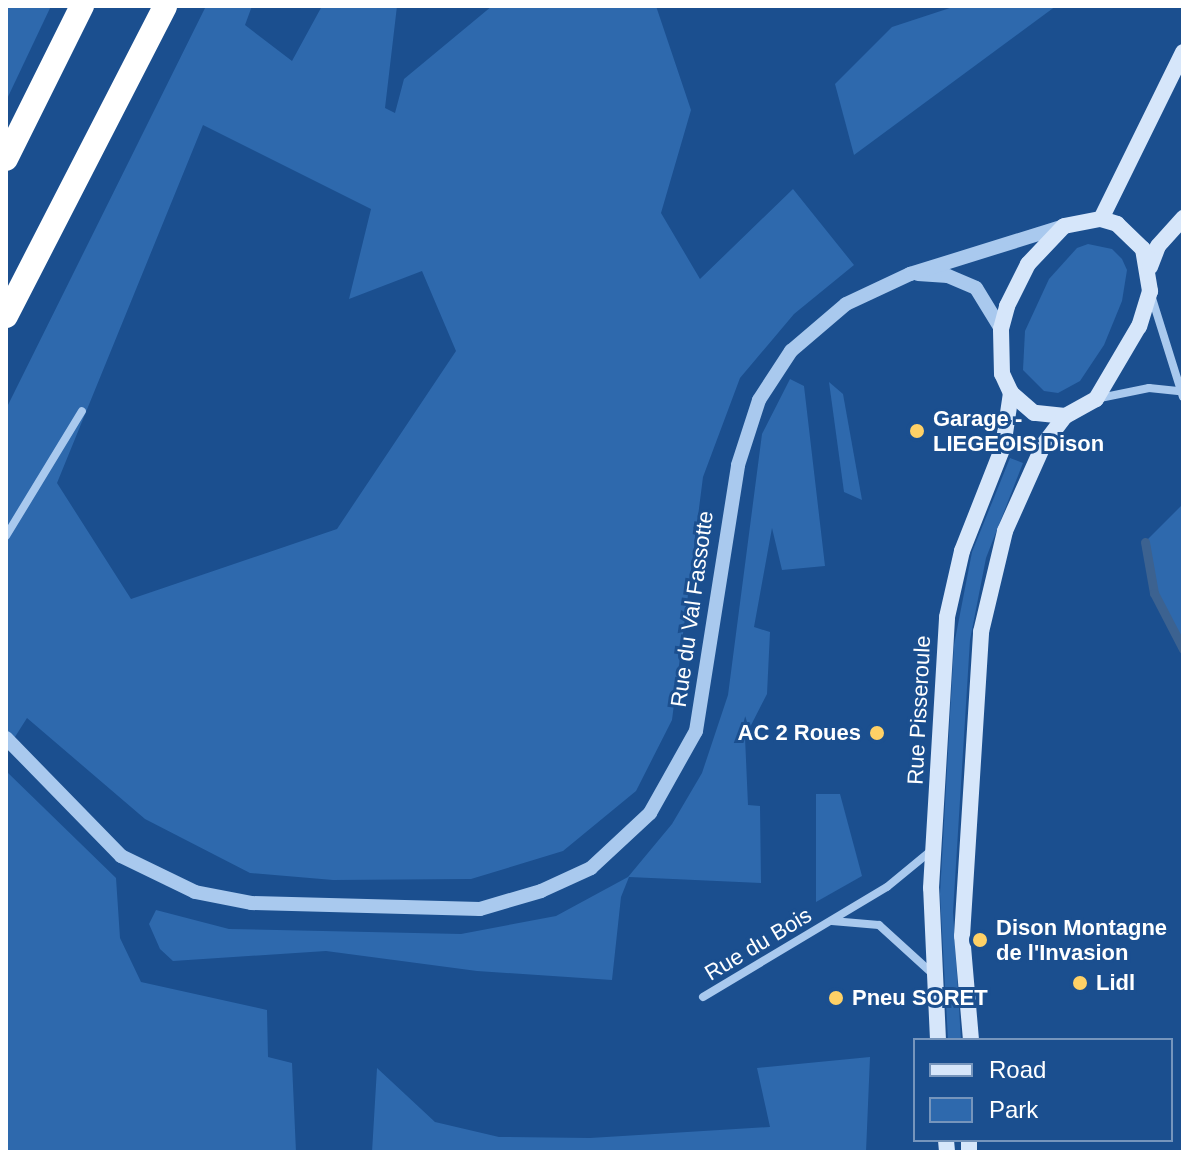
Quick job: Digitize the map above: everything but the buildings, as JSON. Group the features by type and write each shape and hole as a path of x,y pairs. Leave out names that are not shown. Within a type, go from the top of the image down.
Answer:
{"highway":[{"path":"6,159 82,6"},
{"path":"6,316 165,6"}],"main road":[{"path":"1101,219 1183,52"},
{"path":"971,1038 962,936 983,620 1005,531 1044,444 1065,416 1096,399 1127,352 1150,291 1150,267 1158,246 1183,218"},
{"path":"1064,226 1101,219 1133,236 1150,267"},
{"name":"Rue Pisseroule","path":"938,1038 933,850 947,617 962,551 1003,447 1011,393 999,357 1001,329 1028,264 1064,226"},
{"path":"1011,393 1034,413 1065,416"}],"street":[{"name":"Rue du Val Fassotte","path":"6,738 121,856 195,892 251,903 480,909 541,891 591,868 650,813 696,731 710,665 730,504 759,400 805,336 846,304 910,274 1064,226"},
{"name":"Rue du Val Fassotte","path":"910,274 948,276 976,288 1001,329"},
{"path":"1096,399 1149,388 1180,394 1150,291"},
{"path":"6,536 82,411"},
{"name":"Rue du Bois","path":"703,997 831,921 933,850"},
{"name":"Rue du Bois","path":"831,921 879,925 934,975"}],"green space":[{"path":"6,6 51,6 6,101"},
{"path":"206,6 252,6 245,25 292,61 322,6 397,6 385,108 395,113 404,79 492,6 656,6 691,110 661,213 700,279 793,189 854,265 794,314 740,378 703,477 672,720 636,791 563,851 471,879 333,880 250,873 145,819 27,718 6,751 6,409","holes":["203,125 371,209 349,299 422,271 456,351 337,529 131,599 57,483"]},
{"path":"956,6 1056,6 854,155 835,84 892,27"},
{"path":"1088,244 1112,249 1122,259 1127,270 1122,301 1104,345 1080,381 1058,393 1044,391 1023,370 1025,331 1049,279 1077,248"},
{"path":"790,379 804,386 825,566 782,570 772,528 754,627 770,632 767,694 745,737 748,805 760,806 761,883 629,877 621,897 612,980 477,971 326,951 173,961 160,949 149,924 156,910 229,929 461,934 556,916 628,877 672,824 702,773 728,695 762,434"},
{"path":"829,382 843,394 862,500 844,492"},
{"path":"1010,458 1023,463 986,558 970,640 953,912 961,1038 948,1038 940,894 954,645 972,552"},
{"path":"1183,504 1183,649 1154,593 1145,542"},
{"path":"6,771 116,878 120,938 141,982 267,1010 268,1057 292,1063 296,1152 6,1152"},
{"path":"816,794 840,794 862,876 816,902"},
{"path":"870,1057 866,1152 372,1152 377,1068 435,1122 499,1137 590,1138 770,1127 757,1068"}],"waterway":[{"path":"1145,542 1154,593 1183,649"}],"place":[{"name":"Garage - LIEGEOIS Dison","path":"917,431"},
{"name":"AC 2 Roues","path":"877,733"},
{"name":"Dison Montagne de l'Invasion","path":"980,940"},
{"name":"Lidl","path":"1080,983"},
{"name":"Pneu SORET","path":"836,998"}]}
